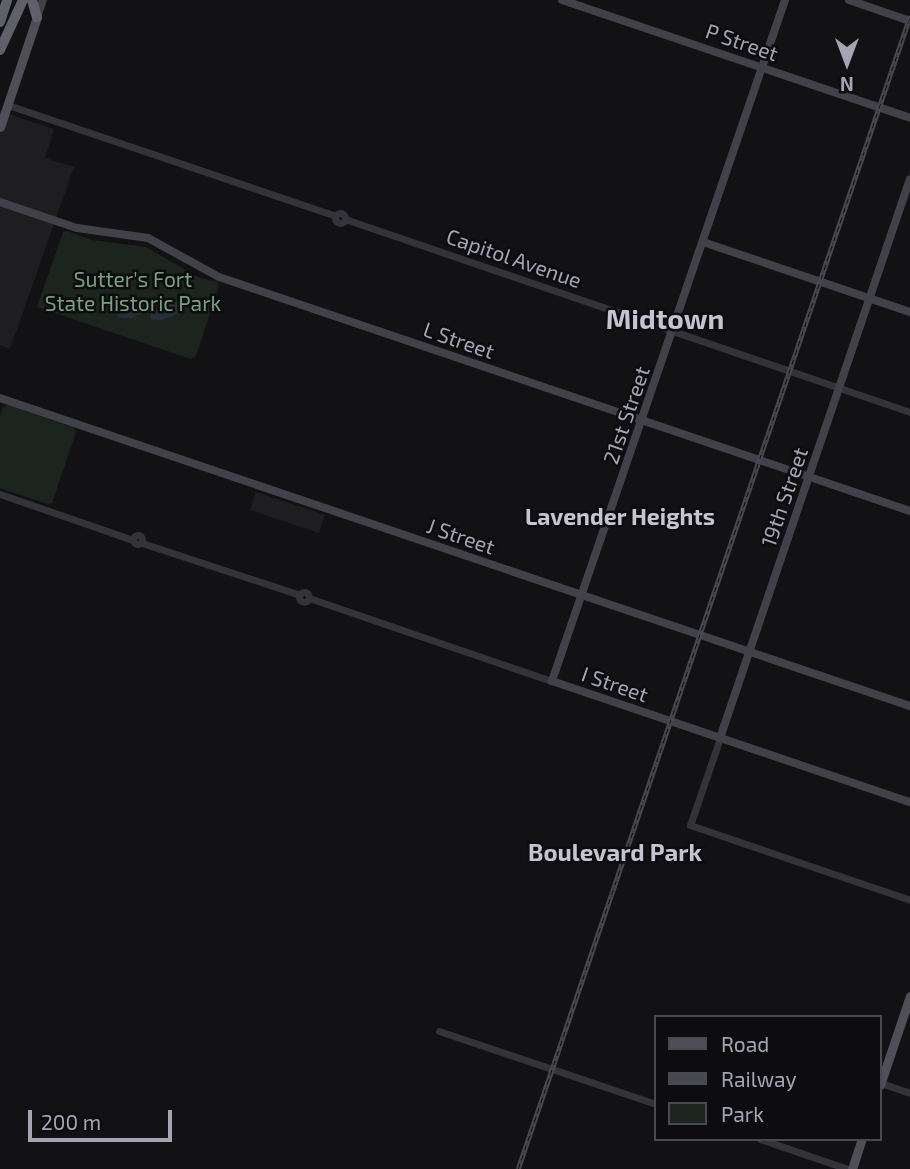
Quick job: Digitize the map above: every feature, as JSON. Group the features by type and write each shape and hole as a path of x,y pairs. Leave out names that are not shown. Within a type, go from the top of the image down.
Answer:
{"highway":[{"path":"0,22 8,0"},
{"path":"0,50 23,0"},
{"path":"32,0 37,17"}],"main road":[{"path":"0,127 4,103 43,0"},
{"name":"P Street","path":"562,0 910,118"},
{"name":"21st Street","path":"552,681 785,0"},
{"path":"849,0 910,21"},
{"name":"19th Street","path":"720,738 910,179"},
{"name":"L Street","path":"0,202 77,228 148,238 216,276 910,511"},
{"path":"703,242 910,312"},
{"name":"J Street","path":"0,398 910,706"},
{"name":"I Street","path":"552,681 910,802"},
{"path":"882,1081 910,996"},
{"path":"850,1169 861,1141"}],"street":[{"name":"Capitol Avenue","path":"4,103 336,216 343,214 345,219 910,412"},
{"name":"I Street","path":"0,494 133,540 139,536 142,543 300,595 306,592 309,598 552,681"},
{"name":"19th Street","path":"720,738 690,825 910,900"},
{"path":"439,1031 654,1103"},
{"path":"882,1084 910,1093"},
{"path":"766,1141 850,1169"}],"shaded area":[{"path":"0,111 54,129 45,158 74,167 10,349 0,345"},
{"path":"153,300 155,312 166,304 179,302 181,306 177,314 162,320 152,320 148,310 132,318 121,318 117,315 122,306"},
{"path":"256,492 325,515 319,533 250,510"}],"green space":[{"name":"Sutter's Fort State Historic Park","path":"63,232 92,240 146,247 198,277 217,282 219,286 196,356 191,359 37,307"},
{"path":"8,405 74,428 76,432 52,503 0,488 0,416 3,407"}],"railway":[{"path":"518,1169 910,16"}],"district":[{"name":"Midtown","path":"665,318"},
{"name":"Lavender Heights","path":"620,516"},
{"name":"Boulevard Park","path":"615,852"}]}
